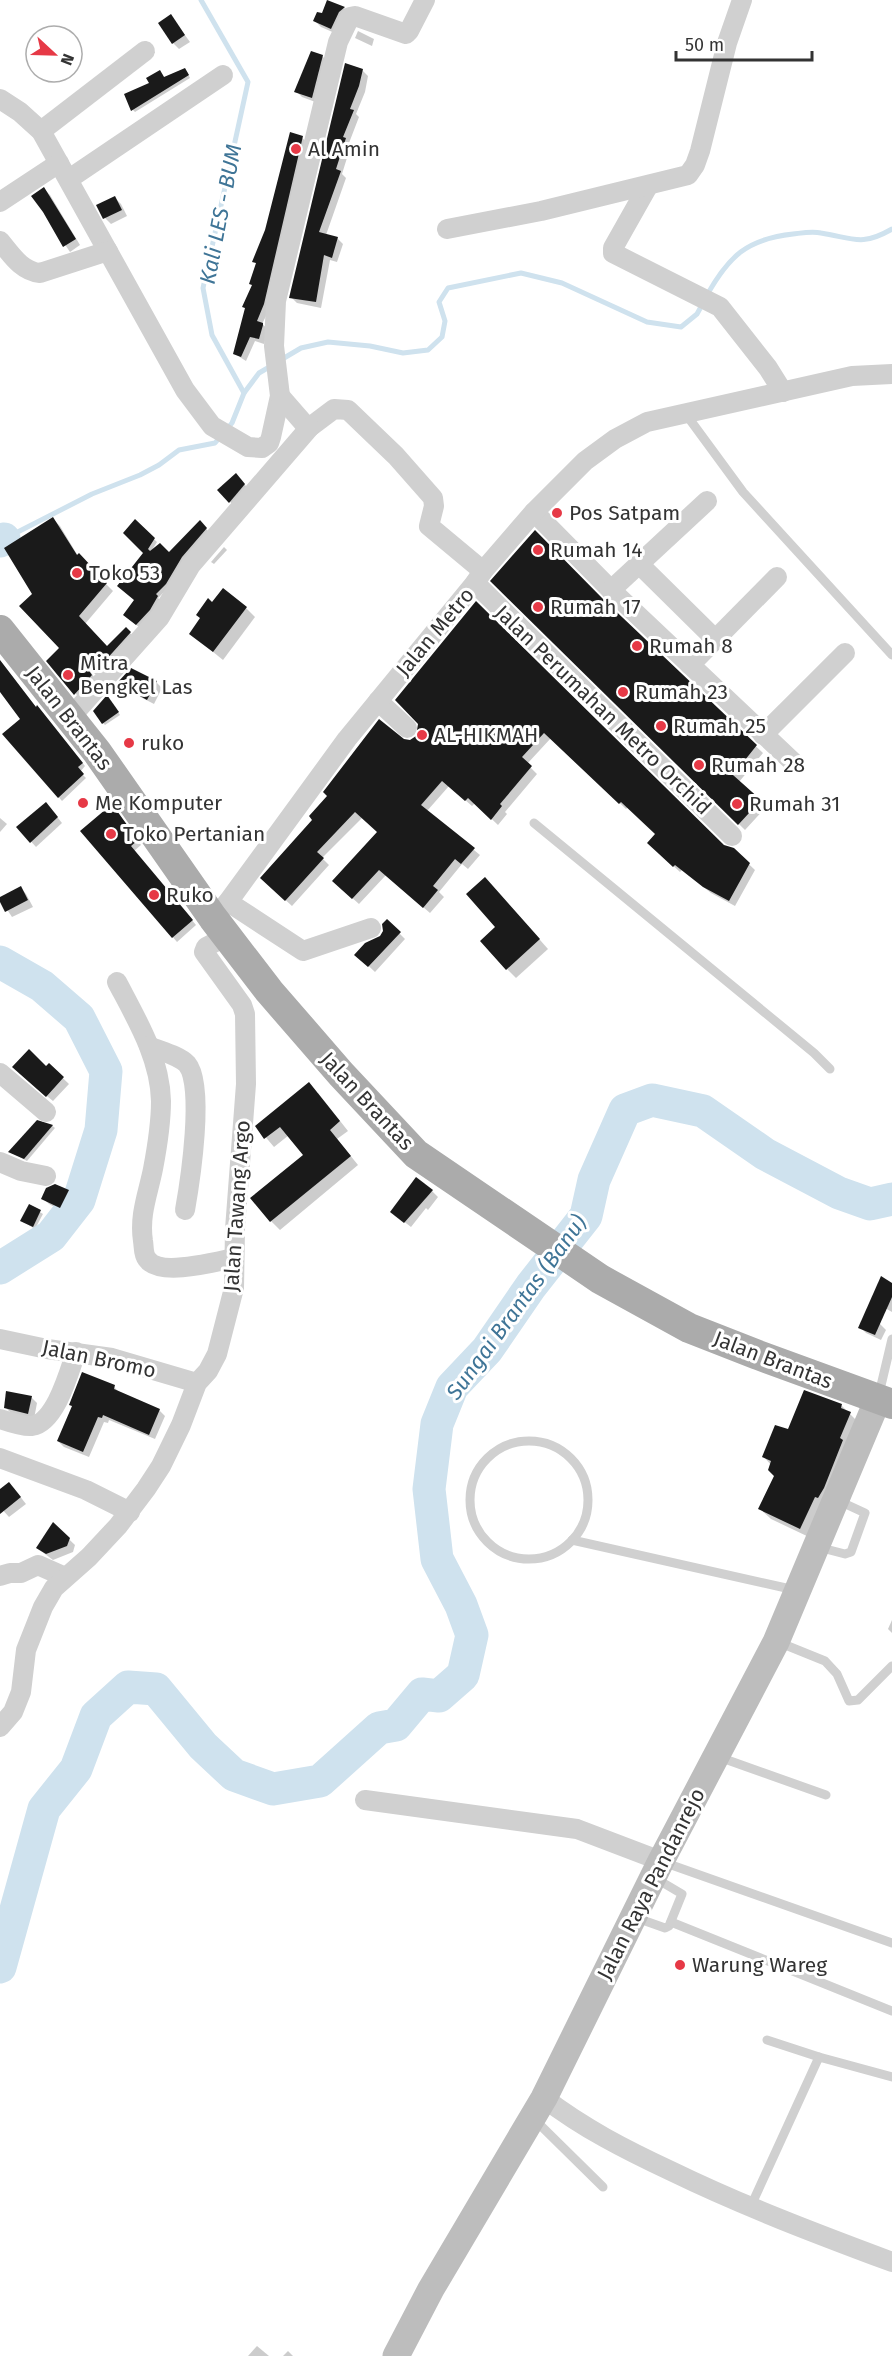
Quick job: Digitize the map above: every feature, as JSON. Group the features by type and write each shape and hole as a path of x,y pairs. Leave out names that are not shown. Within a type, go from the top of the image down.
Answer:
{"main road":[{"name":"Jalan Brantas","path":"0,630 97,752 223,919 276,1000 416,1154 600,1279 689,1328 758,1356 885,1402"},
{"name":"Jalan Raya Pandanrejo","path":"396,2356 431,2289 538,2107 657,1869 776,1642 836,1500 885,1402"}],"street":[{"path":"0,99 20,111 41,131 184,390 212,426 248,447 262,448 269,443 280,396 276,359 276,301 328,83 343,31 350,17 355,16 406,34 425,0"},
{"path":"447,229 541,211 688,175 695,165 727,44 742,0"},
{"path":"41,131 145,51"},
{"path":"0,202 64,171 224,75"},
{"path":"648,186 613,253 711,303 768,368 783,392"},
{"path":"0,241 17,261 32,272 40,273 108,251"},
{"name":"Jalan Metro","path":"223,919 346,739 534,512 585,461 615,439 647,422 852,376 892,374"},
{"path":"280,396 304,426 310,427"},
{"name":"Jalan Perumahan Metro Orchid","path":"310,427 334,409 348,410 396,456 434,498 429,526 732,836"},
{"path":"70,718 160,617 191,565 310,427"},
{"path":"611,590 707,501"},
{"path":"534,512 611,590 793,762"},
{"path":"640,565 715,639"},
{"path":"690,664 777,577"},
{"path":"763,735 845,653"},
{"path":"378,701 407,728"},
{"path":"223,919 303,951 371,928"},
{"name":"Jalan Tawang Argo","path":"0,1726 13,1712 21,1692 26,1650 33,1630 54,1588 89,1557 130,1512 161,1466 181,1425 197,1383 208,1371 222,1336 234,1288 246,1084 242,1005 204,952 223,919"},
{"path":"117,982 149,1046 157,1069 161,1101 153,1169 142,1218 145,1256 154,1264 169,1268 234,1258"},
{"path":"149,1046 181,1060 192,1075 195,1132 185,1210"},
{"path":"0,1073 45,1112"},
{"path":"0,1162 21,1171 46,1176"},
{"name":"Jalan Bromo","path":"0,1339 112,1358 197,1383"},
{"path":"0,1419 32,1426 42,1420 59,1398 76,1352"},
{"path":"0,1458 97,1495 130,1512"},
{"path":"0,1576 21,1573 38,1565 65,1577"},
{"path":"365,1800 577,1828 657,1869"},
{"path":"538,2107 578,2123 633,2153 750,2208 892,2262"}],"lane":[{"path":"685,413 743,492 892,655"},
{"path":"534,823 814,1053 830,1069"},
{"path":"885,1402 892,1339"},
{"path":"522,1441 543,1442 561,1450 576,1464 585,1483 588,1503 583,1523 572,1540 555,1553 536,1559 515,1558 496,1550 481,1536 472,1517 470,1497 474,1477 486,1459 502,1447 522,1441"},
{"path":"572,1540 799,1591"},
{"path":"776,1642 825,1661 837,1674 849,1701 858,1700 892,1666"},
{"path":"717,1756 826,1795"},
{"path":"634,1917 664,1928 671,1922 682,1894 657,1869"},
{"path":"657,1869 892,1943"},
{"path":"671,1922 892,2011"},
{"path":"767,2040 892,2078"},
{"path":"750,2208 819,2057"},
{"path":"538,2107 603,2187"}],"building":[{"path":"327,0 345,7 339,12 331,29 313,21 317,12 322,13"},
{"path":"171,14 185,35 172,44 158,23"},
{"path":"311,51 323,55 312,98 294,92"},
{"path":"345,63 363,69 350,109 354,110 343,137 346,138 336,169 341,171 319,232 338,237 332,258 324,255 316,302 289,298"},
{"path":"185,68 189,75 131,111 124,94 149,83 146,78 160,70 164,77"},
{"path":"290,132 303,136 264,304 257,321 263,325 259,339 250,337 241,357 233,354 245,308 242,307 252,285 249,284 256,263 252,262 265,230"},
{"path":"44,187 76,239 63,247 31,196"},
{"path":"115,196 122,210 103,219 96,205"},
{"path":"236,473 245,484 229,503 217,490"},
{"path":"53,517 77,555 79,553 107,583 79,616 107,646 126,627 131,632 95,672 87,668 92,675 74,695 46,661 59,648 19,606 32,594 4,548"},
{"path":"135,519 155,538 148,549 150,551 160,543 169,552 200,520 207,528 182,557 166,584 156,594 158,596 150,610 136,625 123,615 134,600 117,586 143,553 123,533"},
{"path":"535,530 603,599 757,745 733,775 761,800 738,825 490,581"},
{"path":"223,588 247,607 213,652 189,634 200,618 196,615 208,598 212,602"},
{"path":"476,601 724,845 734,848 750,863 729,901 703,887 675,865 673,867 647,843 655,834 621,802 619,804 544,733 522,757 532,766 500,804 502,806 491,820 468,798 465,801 442,781 421,805 475,848 461,864 455,859 433,886 438,890 423,908 379,870 352,899 332,881 377,832 355,812 317,852 324,858 285,901 260,878 312,820 309,816 327,796 323,792 379,719 404,739 410,740 416,736 418,724 395,700"},
{"path":"0,660 83,763 78,767 84,774 58,798 2,734 20,719 0,692"},
{"path":"131,668 157,681 147,700 117,683"},
{"path":"107,695 119,712 102,724 93,711"},
{"path":"46,802 58,817 30,843 16,827"},
{"path":"112,804 138,840 131,846 193,920 172,938 80,831"},
{"path":"485,877 540,939 506,970 480,941 495,927 466,894"},
{"path":"21,886 28,900 5,912 0,897"},
{"path":"387,919 401,932 368,967 354,955 365,943 380,936 383,931 382,924"},
{"path":"29,1049 46,1066 49,1063 64,1077 46,1097 12,1067"},
{"path":"309,1082 340,1121 330,1130 351,1156 270,1222 250,1198 303,1155 280,1127 264,1139 255,1126"},
{"path":"37,1120 53,1125 24,1159 8,1152"},
{"path":"416,1177 433,1190 404,1223 390,1212"},
{"path":"55,1184 69,1190 60,1208 41,1199 46,1188"},
{"path":"29,1204 41,1210 33,1227 20,1221"},
{"path":"881,1276 892,1283 892,1297 875,1335 858,1328"},
{"path":"82,1372 115,1385 114,1389 160,1409 149,1435 103,1415 102,1418 98,1417 83,1452 57,1441 72,1406 69,1405"},
{"path":"804,1390 842,1404 841,1408 851,1412 840,1438 843,1440 824,1488 818,1498 815,1497 800,1529 758,1509 774,1476 768,1470 771,1461 762,1457 775,1425 788,1429"},
{"path":"6,1391 32,1396 28,1414 4,1408"},
{"path":"9,1482 21,1497 0,1514 0,1489"},
{"path":"53,1522 70,1538 67,1546 46,1554 36,1548"}],"waterway":[{"name":"Kali LES - BUM","path":"201,0 248,82 203,288 212,335 244,393"},
{"path":"707,295 732,260 751,245 763,240 811,232 857,240 872,238 892,229"},
{"path":"279,361 301,348 328,342 370,346 403,353 428,350 442,337 445,321 439,302 448,288 521,273 562,283 647,322 681,327 697,314 703,303"},
{"name":"Kali LES - BUM","path":"4,539 92,494 140,475 159,465 179,450 215,443 232,423 244,393 259,373 271,366"},
{"name":"Kali LES - BUM","path":"0,541 4,539"},
{"name":"Sungai Brantas (Banu)","path":"0,962 42,986 79,1018 106,1071 101,1130 79,1200 51,1236 0,1268"},
{"name":"Sungai Brantas (Banu)","path":"0,1967 44,1809 76,1769 96,1716 128,1687 156,1689 203,1746 234,1775 273,1789 320,1781 379,1728 396,1725 422,1694 439,1696 463,1675 472,1635 461,1605 437,1559 429,1489 437,1424 452,1387 487,1350 531,1286 586,1216 594,1180 625,1110 652,1100 703,1111 765,1154 839,1193 870,1204 892,1199"}],"place":[{"name":"Al Amin","path":"296,149"},
{"name":"Pos Satpam","path":"557,513"},
{"name":"Rumah 14","path":"538,550"},
{"name":"Toko 53","path":"77,573"},
{"name":"Rumah 17","path":"538,607"},
{"name":"Rumah 8","path":"637,646"},
{"name":"Mitra Bengkel Las","path":"68,675"},
{"name":"Rumah 23","path":"623,692"},
{"name":"Rumah 25","path":"661,726"},
{"name":"AL-HIKMAH","path":"422,735"},
{"name":"ruko","path":"129,743"},
{"name":"Rumah 28","path":"699,765"},
{"name":"Me Komputer","path":"83,803"},
{"name":"Rumah 31","path":"737,804"},
{"name":"Toko Pertanian","path":"111,834"},
{"name":"Ruko","path":"154,895"},
{"name":"Warung Wareg","path":"680,1965"}]}
